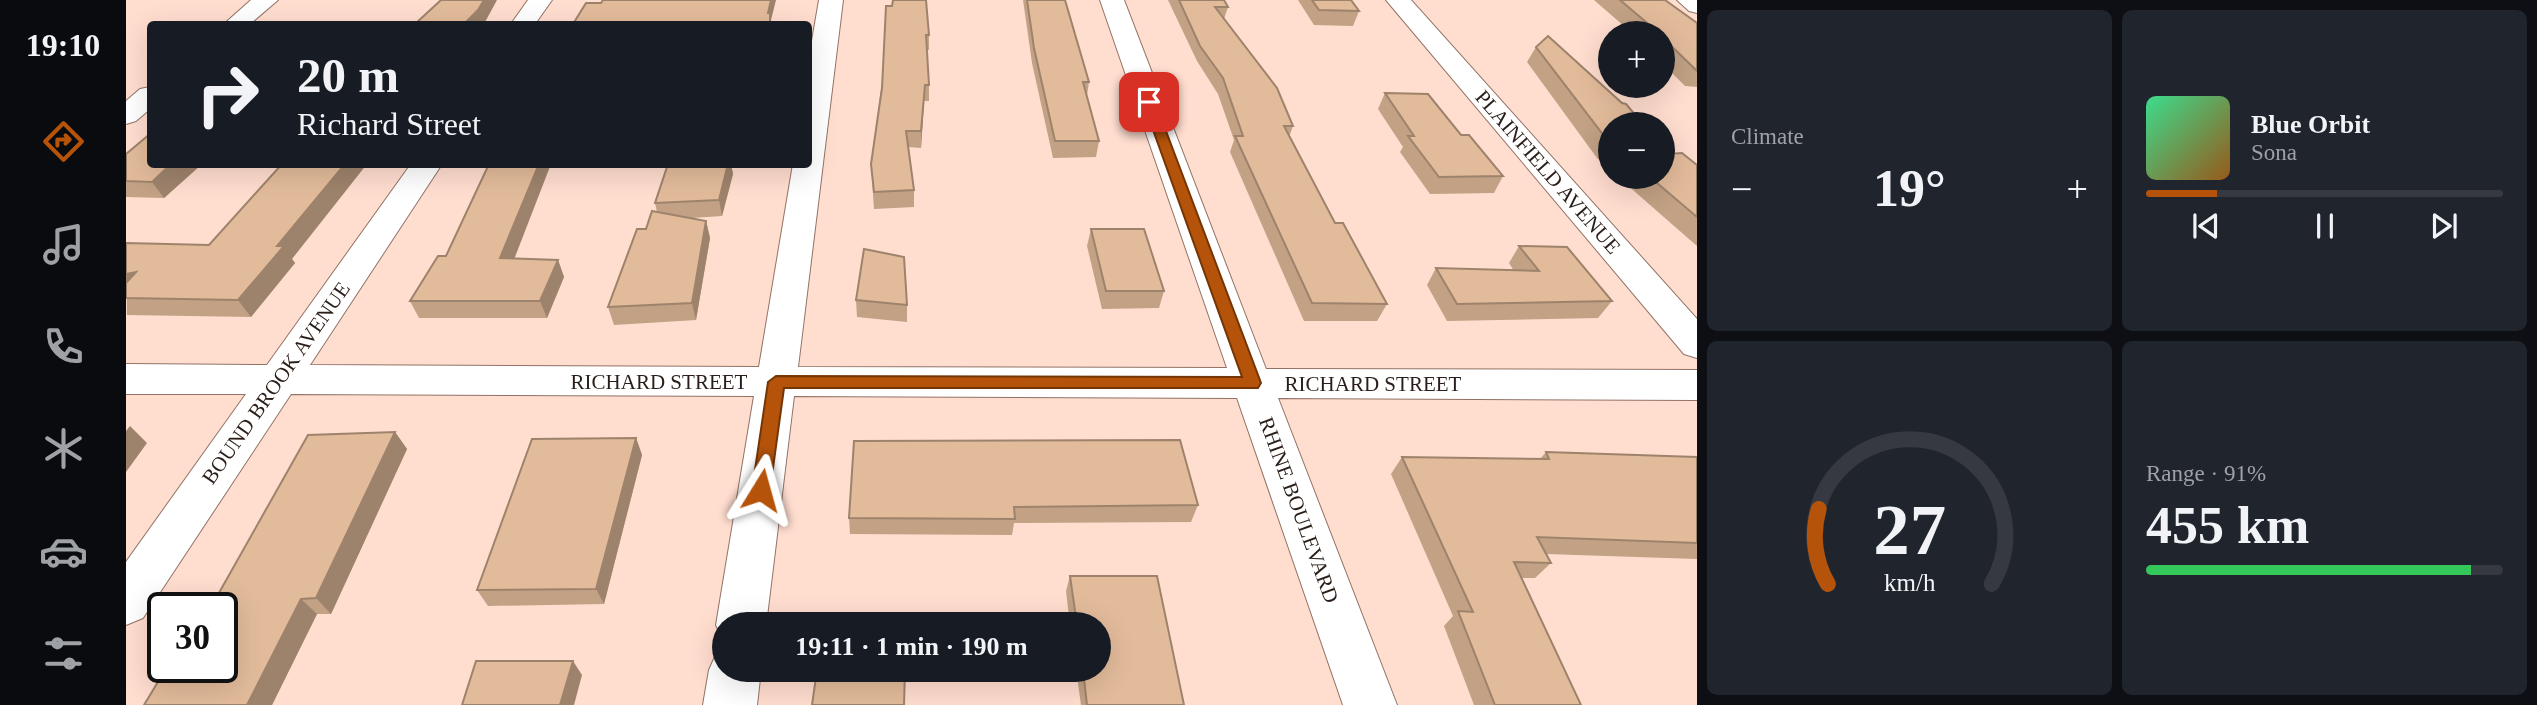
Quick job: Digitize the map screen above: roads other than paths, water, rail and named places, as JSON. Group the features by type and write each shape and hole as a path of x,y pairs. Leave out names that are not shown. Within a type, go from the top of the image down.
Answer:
{"street":[{"path":"240,21 266,0"},
{"path":"525,21 540,0"},
{"path":"812,131 831,0"},
{"name":"RHINE BOULEVARD","path":"1112,0 1370,705"},
{"name":"PLAINFIELD AVENUE","path":"1398,0 1697,344"},
{"path":"1689,0 1697,6"},
{"path":"126,115 147,98"},
{"name":"BOUND BROOK AVENUE","path":"126,602 424,168"},
{"path":"743,612 807,168"},
{"name":"RICHARD STREET","path":"126,379 1697,385"},
{"path":"730,705 733,682"}]}
